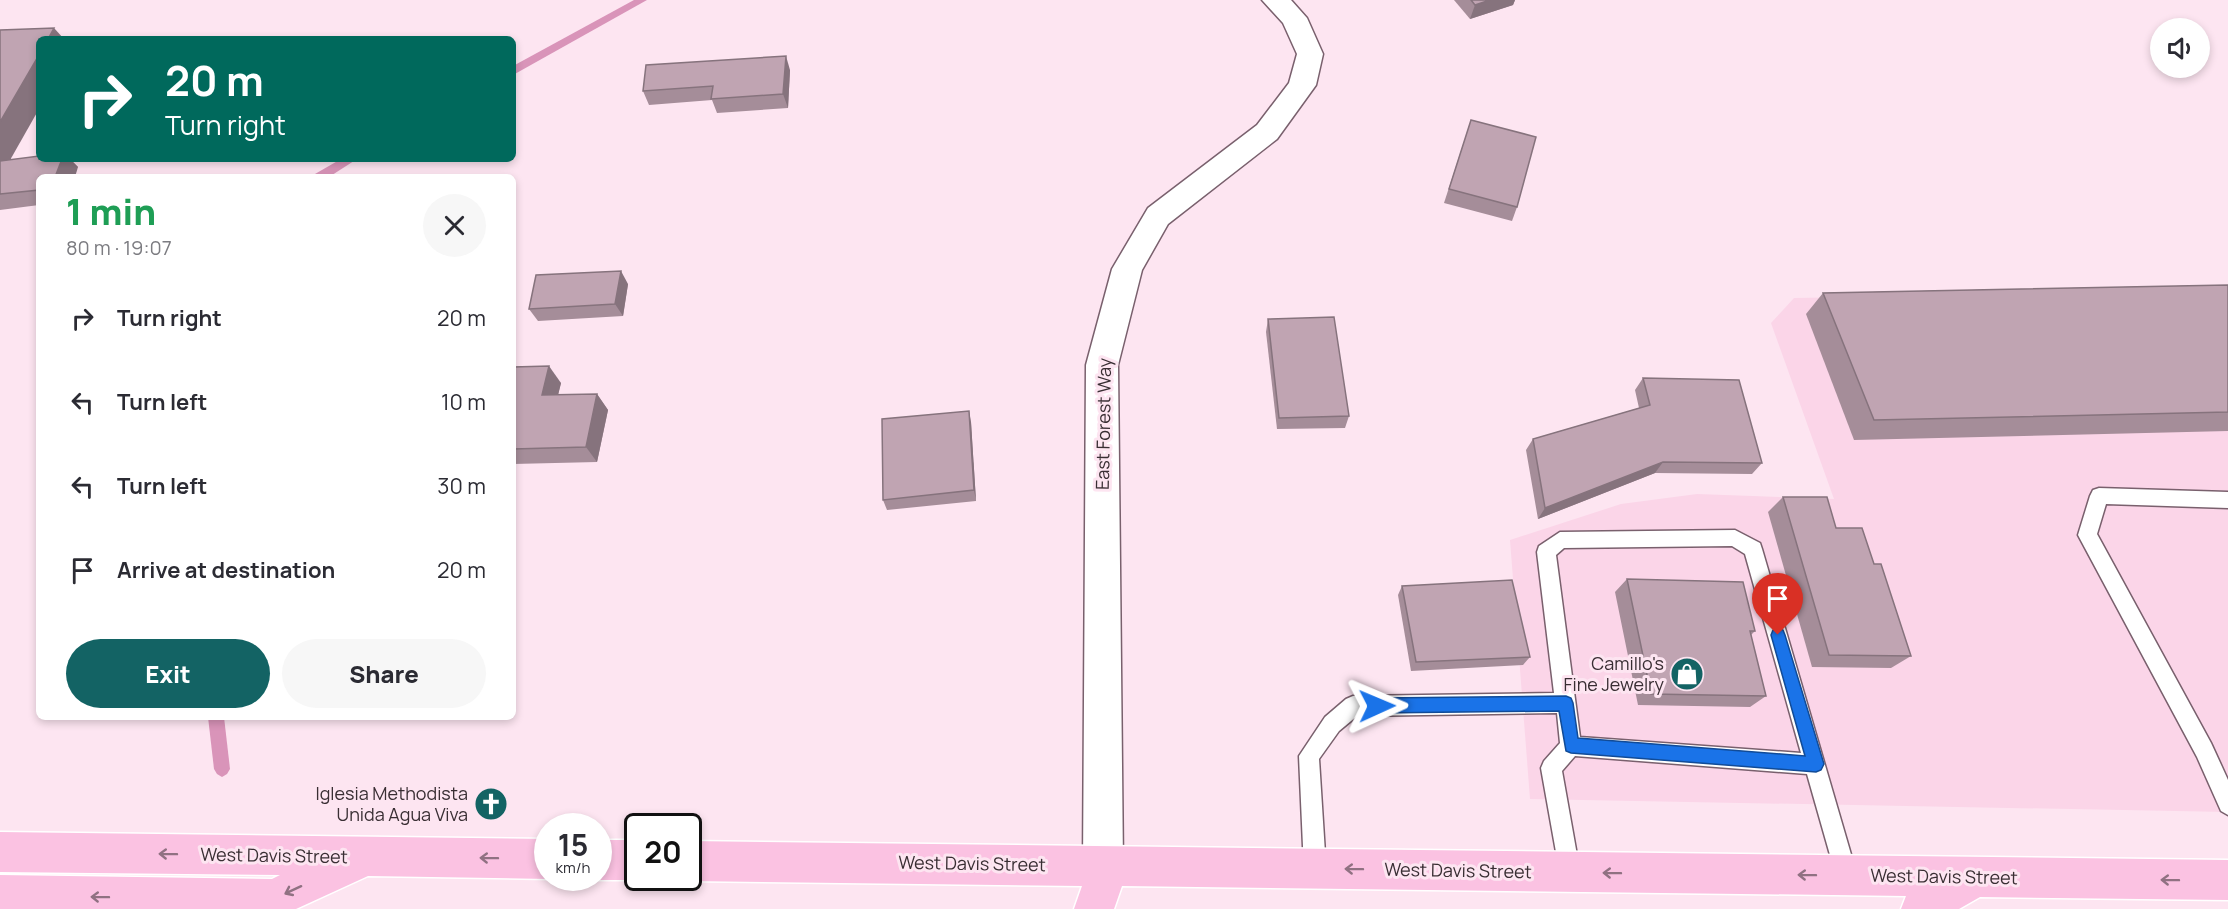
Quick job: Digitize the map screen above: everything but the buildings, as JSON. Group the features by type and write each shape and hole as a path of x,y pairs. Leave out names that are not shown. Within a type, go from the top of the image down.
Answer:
{"main road":[{"name":"West Davis Street","path":"0,852 534,859"},
{"path":"0,895 273,899 366,857"},
{"name":"West Davis Street","path":"702,861 2228,880"},
{"path":"1095,909 1102,890 1103,866"},
{"path":"1920,909 1976,877"}],"street":[{"name":"East Forest Way","path":"1103,866 1102,365 1127,269 1158,216 1267,132 1302,85 1310,54 1294,18 1275,0"}],"lane":[{"path":"2228,500 2099,496 2087,536 2204,750 2228,804"},
{"path":"1569,872 1551,768 1571,746 1546,552 1560,540 1735,537 1753,549 1846,875"},
{"path":"1315,868 1309,756 1332,724 1353,706 1566,703"},
{"path":"1571,746 1816,764"}],"shaded area":[{"path":"2228,291 2228,812 1530,799 1510,540 1621,504 1697,494 1834,499 1771,323 1794,298"}],"waterway":[{"path":"516,69 642,0"},
{"path":"324,174 346,162"},
{"path":"216,720 222,769"}],"place":[{"name":"Camillo's Fine Jewelry","path":"1687,674"},
{"name":"Iglesia Methodista Unida Agua Viva","path":"491,804"}],"route":[{"path":"1377,706 1566,703 1571,746 1816,764 1778,635"}]}
